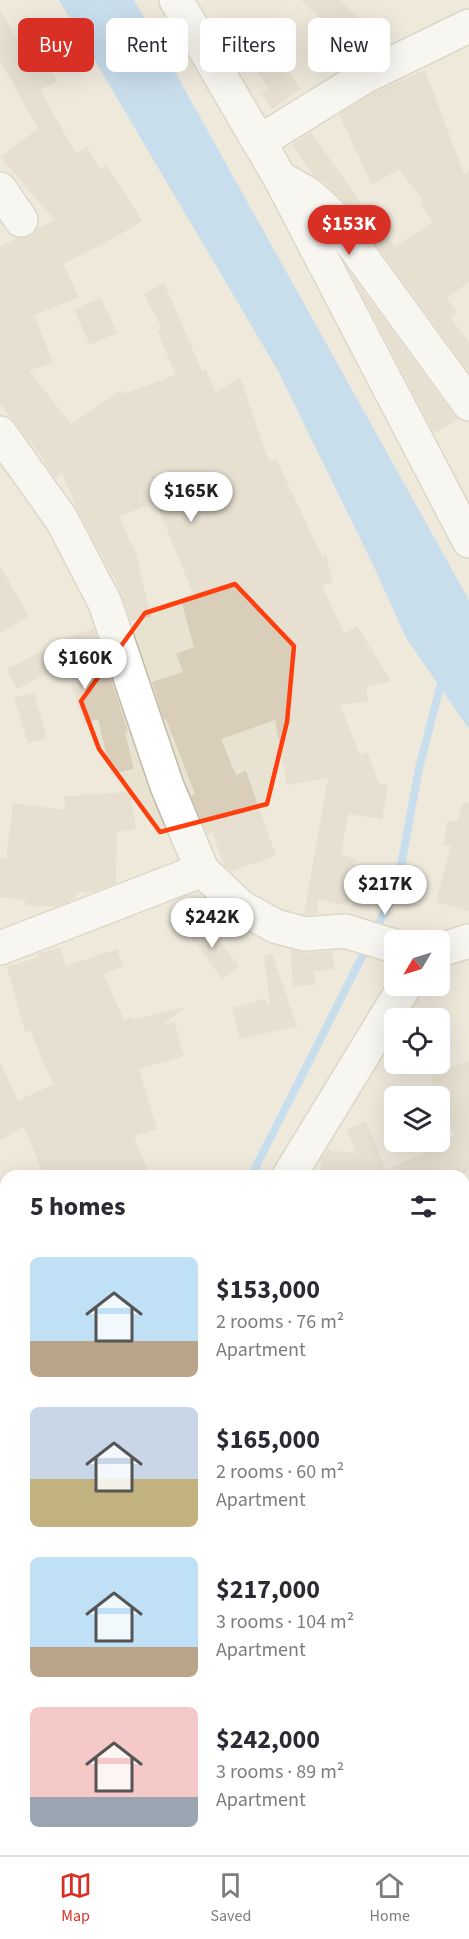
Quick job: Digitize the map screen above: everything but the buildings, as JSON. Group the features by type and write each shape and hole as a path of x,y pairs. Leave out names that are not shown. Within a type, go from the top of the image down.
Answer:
{"street":[{"path":"176,0 280,178 469,542"},
{"path":"259,142 364,77 469,26"},
{"path":"280,178 310,195 332,216 469,404"},
{"path":"0,189 21,220"},
{"path":"0,433 62,520 105,603 167,786 202,870 241,907 274,926 305,934 345,931 384,943"},
{"path":"0,948 202,870"},
{"path":"450,947 469,941"},
{"path":"293,1170 399,996"}],"highlighted area":[{"path":"235,584 294,646 287,722 267,804 160,832 99,749 81,701 145,613"}],"shaded area":[{"path":"0,0 469,0 469,1170 0,1170"}],"water":[{"path":"59,0 134,0 144,18 106,18 106,72 175,72 469,600 469,729 406,638 375,569 277,369 94,59 94,18 70,18"}],"waterway":[{"path":"375,931 397,887 419,768 442,680"},
{"path":"254,1170 368,945"}]}
